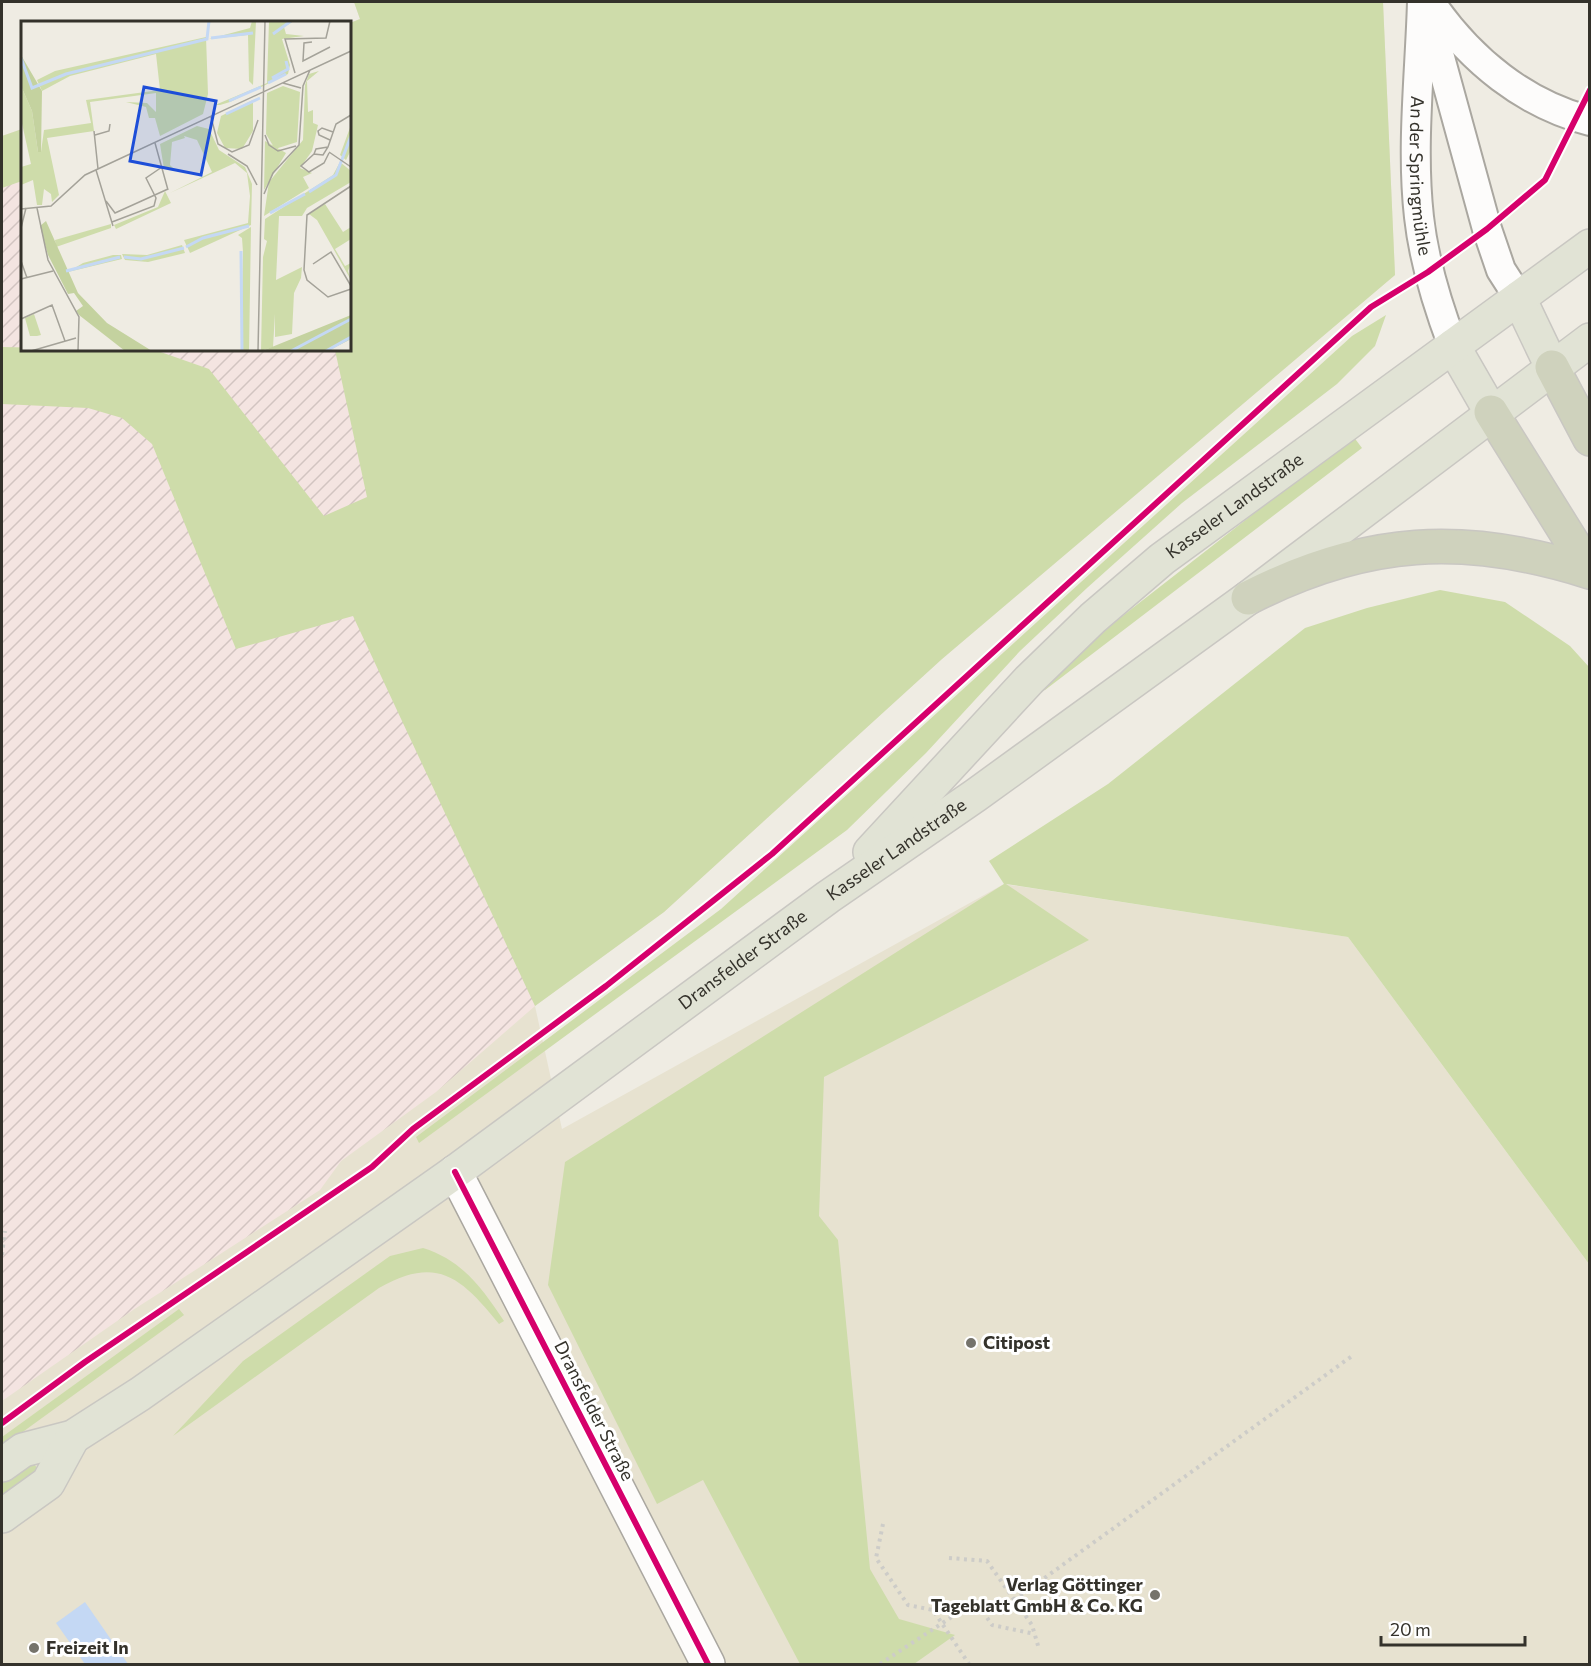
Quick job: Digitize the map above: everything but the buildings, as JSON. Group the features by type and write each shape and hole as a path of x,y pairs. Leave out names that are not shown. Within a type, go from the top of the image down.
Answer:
{"highway":[{"path":"1552,367 1590,439"},
{"path":"1491,412 1590,572"},
{"path":"1248,598 1287,578 1329,563 1372,552 1416,546 1461,546 1505,550 1548,559 1590,572"}],"main road":[{"name":"Kasseler Landstraße","path":"828,897 1029,680 1093,618 1162,559 1590,246"},
{"path":"1519,298 1552,367"},
{"name":"Kasseler Landstraße","path":"828,897 976,795 1248,598 1491,412 1590,340"},
{"path":"1453,346 1491,412"},
{"name":"Dransfelder Straße","path":"2,1465 23,1450 73,1437 140,1394 454,1172 828,897"},
{"name":"Dransfelder Straße","path":"2,1516 48,1483 73,1437"}],"street":[{"name":"Dransfelder Straße","path":"454,1172 699,1661"}],"lane":[{"name":"An der Springmühle","path":"1424,2 1487,229 1501,270 1519,298"},
{"name":"An der Springmühle","path":"1424,2 1417,160 1419,216 1428,272 1453,346"},
{"path":"1430,2 1451,32 1487,68 1529,97 1590,121"}],"path":[{"path":"2,1255 5,1231"},
{"path":"1014,1600 1352,1356"},
{"path":"883,1524 876,1558 908,1605 933,1610 969,1665"},
{"path":"949,1558 987,1561 1032,1625 1039,1649"},
{"path":"880,1665 976,1601 992,1625 1035,1634"}],"shaded area":[{"path":"354,2 1383,2 1395,275 942,659 664,912 535,1006 562,1129 1004,884 1348,937 1589,1264 1589,1664 2,1664 2,136 21,129 21,351 351,351 351,23 360,19"},
{"path":"351,27 550,781 535,1006 436,1092 341,1161 320,1190 133,1310 2,1401 2,136 21,129 21,351 351,351"}],"green space":[{"path":"354,2 1383,2 1395,275 942,659 664,912 535,1006 353,616 236,649 152,444 122,418 88,408 2,404 2,347 21,347 21,351 158,351 209,369 324,516 367,497 335,351 351,351 351,23 360,19"},
{"path":"21,129 21,181 2,188 2,136"},
{"path":"1386,315 1375,346 1337,384 1182,503 1087,588 1020,651 926,753 847,830 419,1143 416,1137 721,909 1352,336"},
{"path":"1353,436 1362,448 1045,690 1037,692 1038,682"},
{"path":"1440,590 1505,602 1570,646 1589,667 1589,1264 1348,937 1006,884 1089,940 824,1077 819,1216 838,1240 870,1569 899,1619 955,1635 914,1664 800,1664 703,1480 657,1504 548,1285 565,1162 1004,884 989,861 1108,784 1305,628 1367,608"},
{"path":"423,1248 449,1260 470,1277 488,1297 504,1321 499,1324 460,1283 446,1276 432,1272 399,1278 379,1288 173,1436 243,1361 390,1256"},
{"path":"179,1309 184,1315 2,1447 2,1437"},
{"path":"33,1463 39,1470 2,1505 2,1482 27,1464"}],"water":[{"path":"85,1602 128,1664 85,1664 56,1623"}],"cycle path":[{"path":"2,1423 85,1362 372,1167 413,1129 606,986 772,854 1371,307 1428,272 1487,229 1545,180 1590,90"},
{"path":"455,1172 708,1664"}],"place":[{"name":"Citipost","path":"971,1343"},
{"name":"Verlag Göttinger Tageblatt GmbH & Co. KG","path":"1155,1595"},
{"name":"Freizeit In","path":"34,1648"}]}
